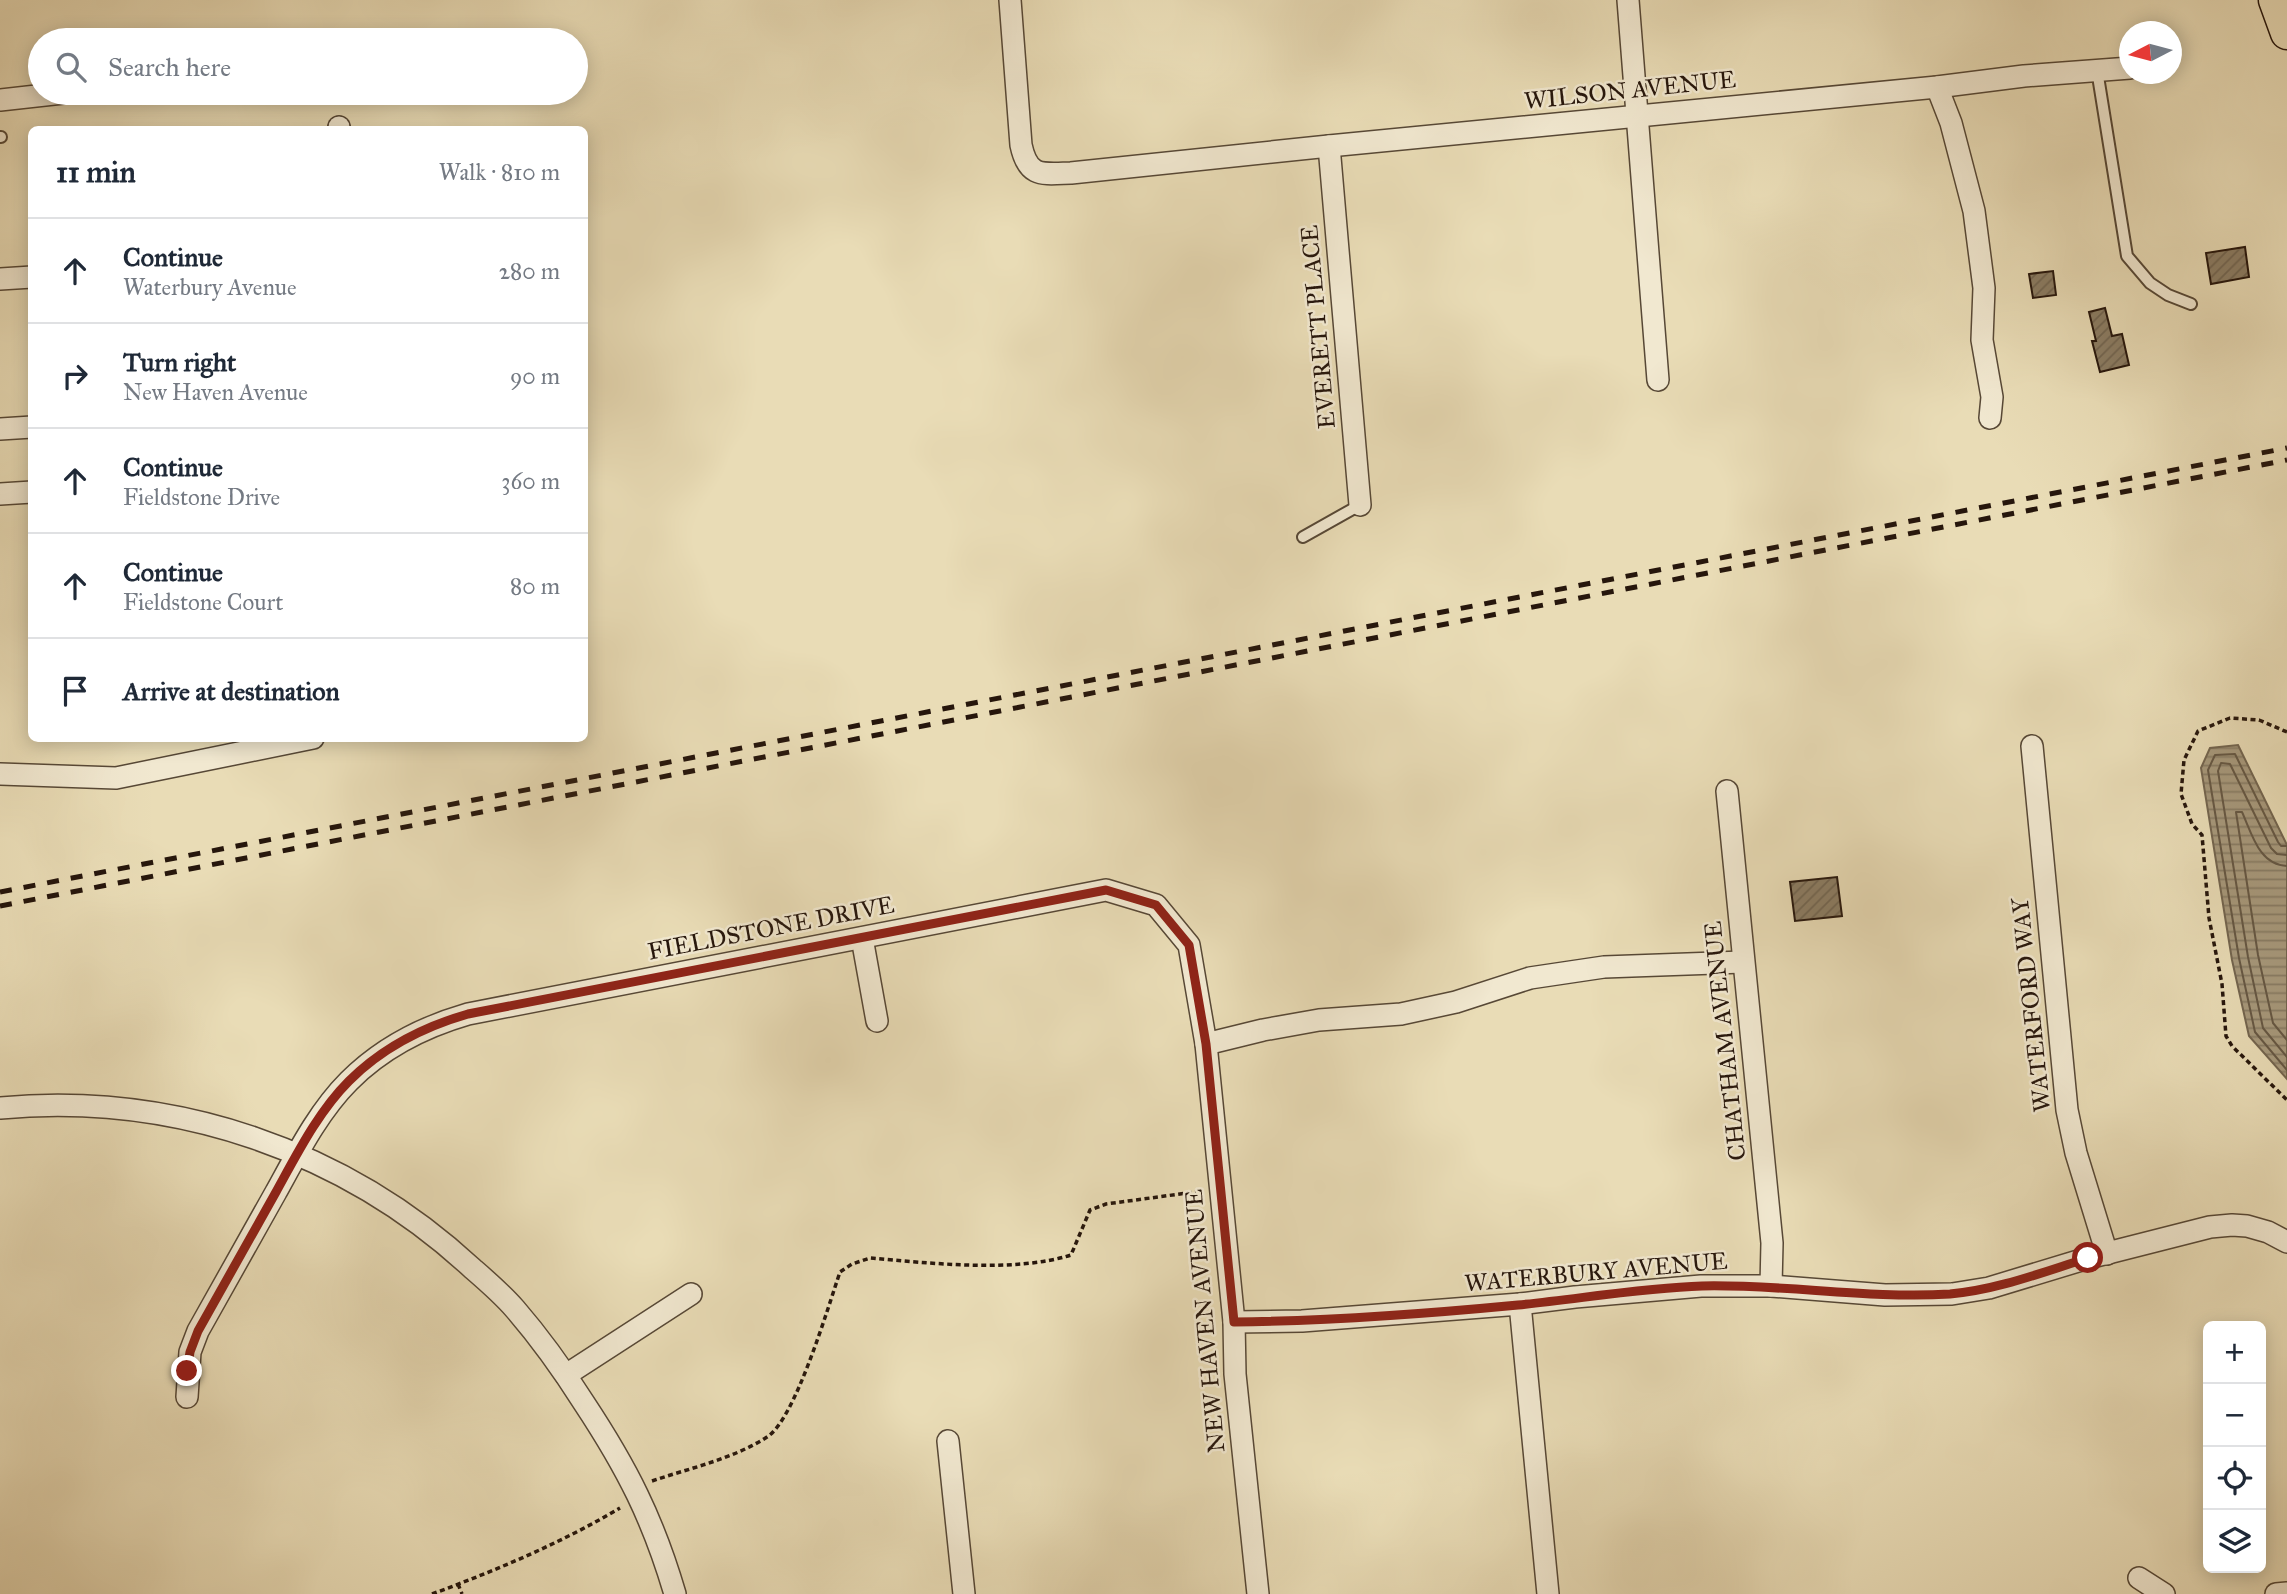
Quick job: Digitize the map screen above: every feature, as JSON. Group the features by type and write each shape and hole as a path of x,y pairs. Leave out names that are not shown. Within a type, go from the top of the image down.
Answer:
{"main road":[{"path":"2275,0 2287,33"}],"street":[{"name":"WILSON AVENUE","path":"1010,0 1024,160 1031,169 1041,174 2119,69"},
{"path":"1628,0 1658,380"},
{"path":"1937,87 1951,123 1974,211 1984,288 1982,340 1992,397 1990,418"},
{"path":"0,100 28,97"},
{"name":"EVERETT PLACE","path":"1329,146 1360,505"},
{"path":"0,279 28,276"},
{"path":"0,429 28,427"},
{"path":"0,494 28,492"},
{"path":"0,774 116,778 293,742"},
{"name":"WATERFORD WAY","path":"2032,746 2067,1110 2076,1153 2107,1254"},
{"name":"CHATHAM AVENUE","path":"1727,791 1772,1243 1771,1286"},
{"name":"FIELDSTONE DRIVE","path":"187,1397 190,1352 198,1331 297,1153 331,1101 350,1080 389,1048 440,1022 627,982 1106,890 1156,905 1189,945 1206,1044"},
{"path":"862,938 877,1021"},
{"path":"1206,1044 1319,1020 1401,1014 1456,1002 1530,978 1604,967 1743,962"},
{"name":"NEW HAVEN AVENUE","path":"1206,1044 1234,1322 1235,1374 1258,1594"},
{"path":"0,1108 74,1105 143,1111 197,1121 297,1153 375,1194 449,1246 514,1308 549,1349 566,1375 610,1443 639,1496 662,1551 675,1594"},
{"name":"WATERBURY AVENUE","path":"1234,1322 1302,1321 1520,1304 1700,1286 1771,1286 1848,1294 1952,1294 1989,1288 2210,1227 2232,1225 2268,1232 2287,1242"},
{"path":"566,1375 691,1294"},
{"path":"1520,1304 1548,1594"},
{"path":"948,1441 964,1594"},
{"path":"2139,1578 2164,1594"},
{"path":"2276,1594 2287,1593"}],"lane":[{"path":"2097,70 2127,256 2150,283 2168,295 2191,304"},
{"path":"1303,537 1360,505"}],"path":[{"path":"2287,732 2259,720 2231,719 2198,732 2184,760 2181,794 2192,824 2202,835 2209,918 2222,984 2226,1036 2232,1046 2287,1100"},
{"path":"432,1594 551,1545 639,1496 649,1482 738,1452 770,1436 782,1420 800,1385 840,1272 852,1264 870,1258 998,1265 1049,1260 1071,1255 1090,1210 1118,1202 1220,1190"},
{"path":"458,1584 462,1594"}],"water":[{"path":"2238,745 2287,845 2287,1079 2249,1036 2232,960 2201,768 2210,748"}],"building":[{"path":"2245,247 2249,277 2211,284 2206,253"},
{"path":"2053,271 2056,295 2033,298 2029,274"},
{"path":"2105,308 2112,336 2122,334 2129,365 2100,372 2092,341 2096,341 2089,312"},
{"path":"1837,877 1842,916 1795,921 1790,882"}],"railway":[{"path":"0,892 2287,448"},
{"path":"0,906 2287,460"}],"route":[{"path":"187,1371 190,1352 198,1331 297,1153 331,1101 350,1080 389,1048 412,1035 440,1022 468,1014 1106,890 1156,905 1189,945 1206,1044 1234,1322 1302,1321 1520,1304 1700,1286 1771,1286 1848,1294 1952,1294 1989,1288 2088,1258"}]}
